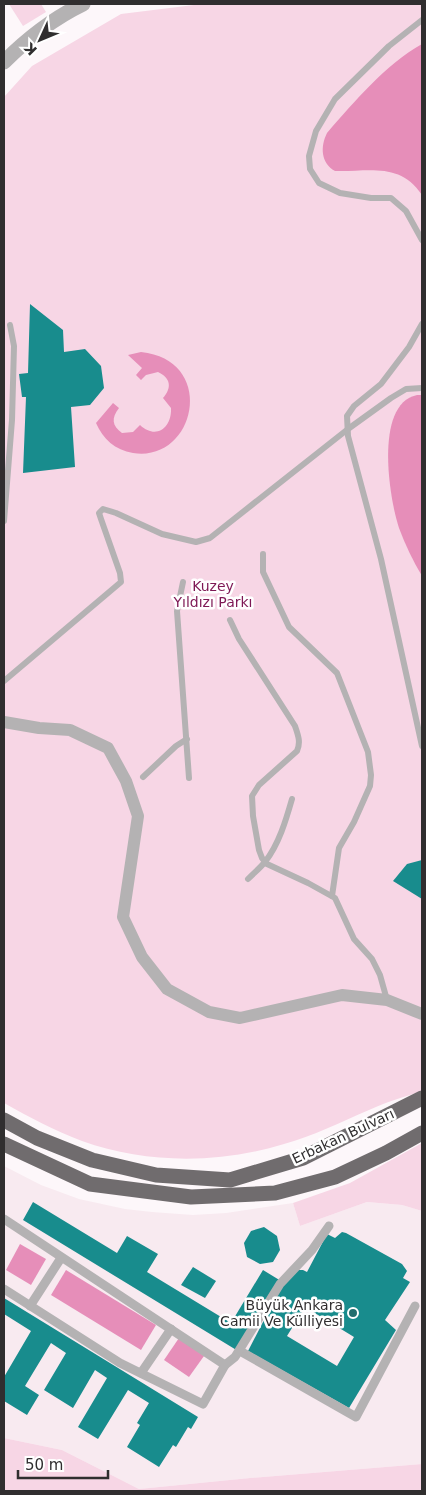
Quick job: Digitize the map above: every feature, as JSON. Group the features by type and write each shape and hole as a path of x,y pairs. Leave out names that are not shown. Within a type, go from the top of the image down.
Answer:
{"highway":[{"name":"Erbakan Bulvarı","path":"4,1120 37,1138 92,1160 156,1176 230,1180 303,1158 422,1098"},
{"name":"Erbakan Bulvarı","path":"4,1144 90,1184 191,1197 275,1193 335,1177 386,1153 422,1133"}],"street":[{"path":"4,62 16,49 53,21 83,4"},
{"path":"4,722 31,727 70,730 108,748 126,781 138,816 123,917 142,957 167,989 209,1012 240,1018 342,995 387,1000 422,1014"},
{"path":"4,1219 226,1365"},
{"path":"4,1289 120,1363 203,1404 226,1365 240,1351 280,1284 312,1250 329,1226"},
{"path":"30,1306 61,1258"},
{"path":"240,1351 356,1417 415,1306"},
{"path":"141,1373 171,1329"}],"lane":[{"path":"422,20 388,46 335,99 316,131 309,156 310,169 319,183 340,193 371,198 392,198 406,211 422,240"},
{"path":"422,324 409,347 381,384 354,406 348,416 348,436 381,559 422,746"},
{"path":"4,522 12,420 14,356 10,325"},
{"path":"4,681 121,582 120,573 100,519 99,513 103,509 116,512 162,534 196,542 210,538 348,429 391,398 406,389 422,388"},
{"path":"263,554 263,572 289,628 336,672 368,752 371,775 370,786 354,822 339,848 332,896"},
{"path":"183,582 177,611 190,778"},
{"path":"230,620 238,639 295,726 299,738 297,751 258,785 252,796 253,816 262,858 265,862 335,898 354,939 372,960 380,975 387,1000"},
{"path":"143,777 176,746 187,739"},
{"path":"248,879 271,853 285,824 292,799"}],"shaded area":[{"path":"422,44 422,195 404,177 394,173 372,170 335,171 330,168 323,154 323,144 327,133 359,96 383,73"},
{"path":"141,352 165,359 181,373 189,390 190,409 184,428 172,443 155,452 133,453 110,443 96,423 113,403 119,408 114,422 116,428 122,433 133,432 140,425 152,431 162,430 166,426 171,415 171,408 163,398 168,391 168,380 158,372 146,375 141,380 136,375 142,368 128,355"},
{"path":"417,395 422,395 422,576 409,552 395,514 388,454 390,433 395,415 403,402"},
{"path":"4,1166 41,1185 79,1199 125,1209 152,1212 193,1215 226,1213 293,1203 300,1226 367,1202 402,1205 422,1211 422,1464 139,1489 62,1450 4,1438"},
{"path":"20,1244 46,1259 31,1285 6,1270"},
{"path":"66,1270 156,1325 141,1350 51,1295"},
{"path":"179,1338 204,1356 189,1377 164,1360"}],"green space":[{"path":"9,4 41,4 46,12 23,26"},
{"name":"Kuzey Yıldızı Parkı","path":"202,4 422,4 422,1091 382,1104 295,1141 259,1151 208,1158 183,1159 131,1154 106,1149 52,1128 4,1103 4,97 32,66 121,14"},
{"path":"422,1143 422,1211 402,1205 367,1202 300,1226 293,1203 350,1183"},
{"path":"4,1438 62,1450 139,1489 422,1464 422,1491 4,1491"}],"building":[{"path":"30,304 63,330 64,352 85,349 101,366 104,388 90,405 71,407 75,467 23,473 26,397 22,397 19,374 28,373"},
{"path":"422,860 422,899 393,881 407,864"},
{"path":"33,1202 117,1253 127,1236 158,1254 147,1272 231,1323 263,1270 281,1281 238,1351 23,1220"},
{"path":"264,1227 277,1236 280,1250 273,1262 260,1264 247,1257 244,1243 251,1231"},
{"name":"Büyük Ankara Camii Ve Külliyesi","path":"342,1232 346,1233 402,1264 407,1271 403,1278 410,1282 385,1320 396,1330 349,1408 248,1351 280,1289 295,1270 307,1272 327,1234 335,1238","holes":["305,1307 354,1337 337,1366 287,1336"]},
{"path":"193,1267 216,1281 205,1298 181,1285"},
{"path":"4,1298 198,1417 191,1429 188,1427 176,1447 173,1445 159,1467 127,1447 140,1425 137,1423 149,1403 128,1390 98,1439 78,1427 107,1378 95,1370 73,1408 44,1390 66,1353 51,1343 25,1386 39,1395 27,1415 4,1401 4,1377 31,1331 4,1314"}],"place":[{"name":"Büyük Ankara Camii Ve Külliyesi","path":"353,1313"}]}
